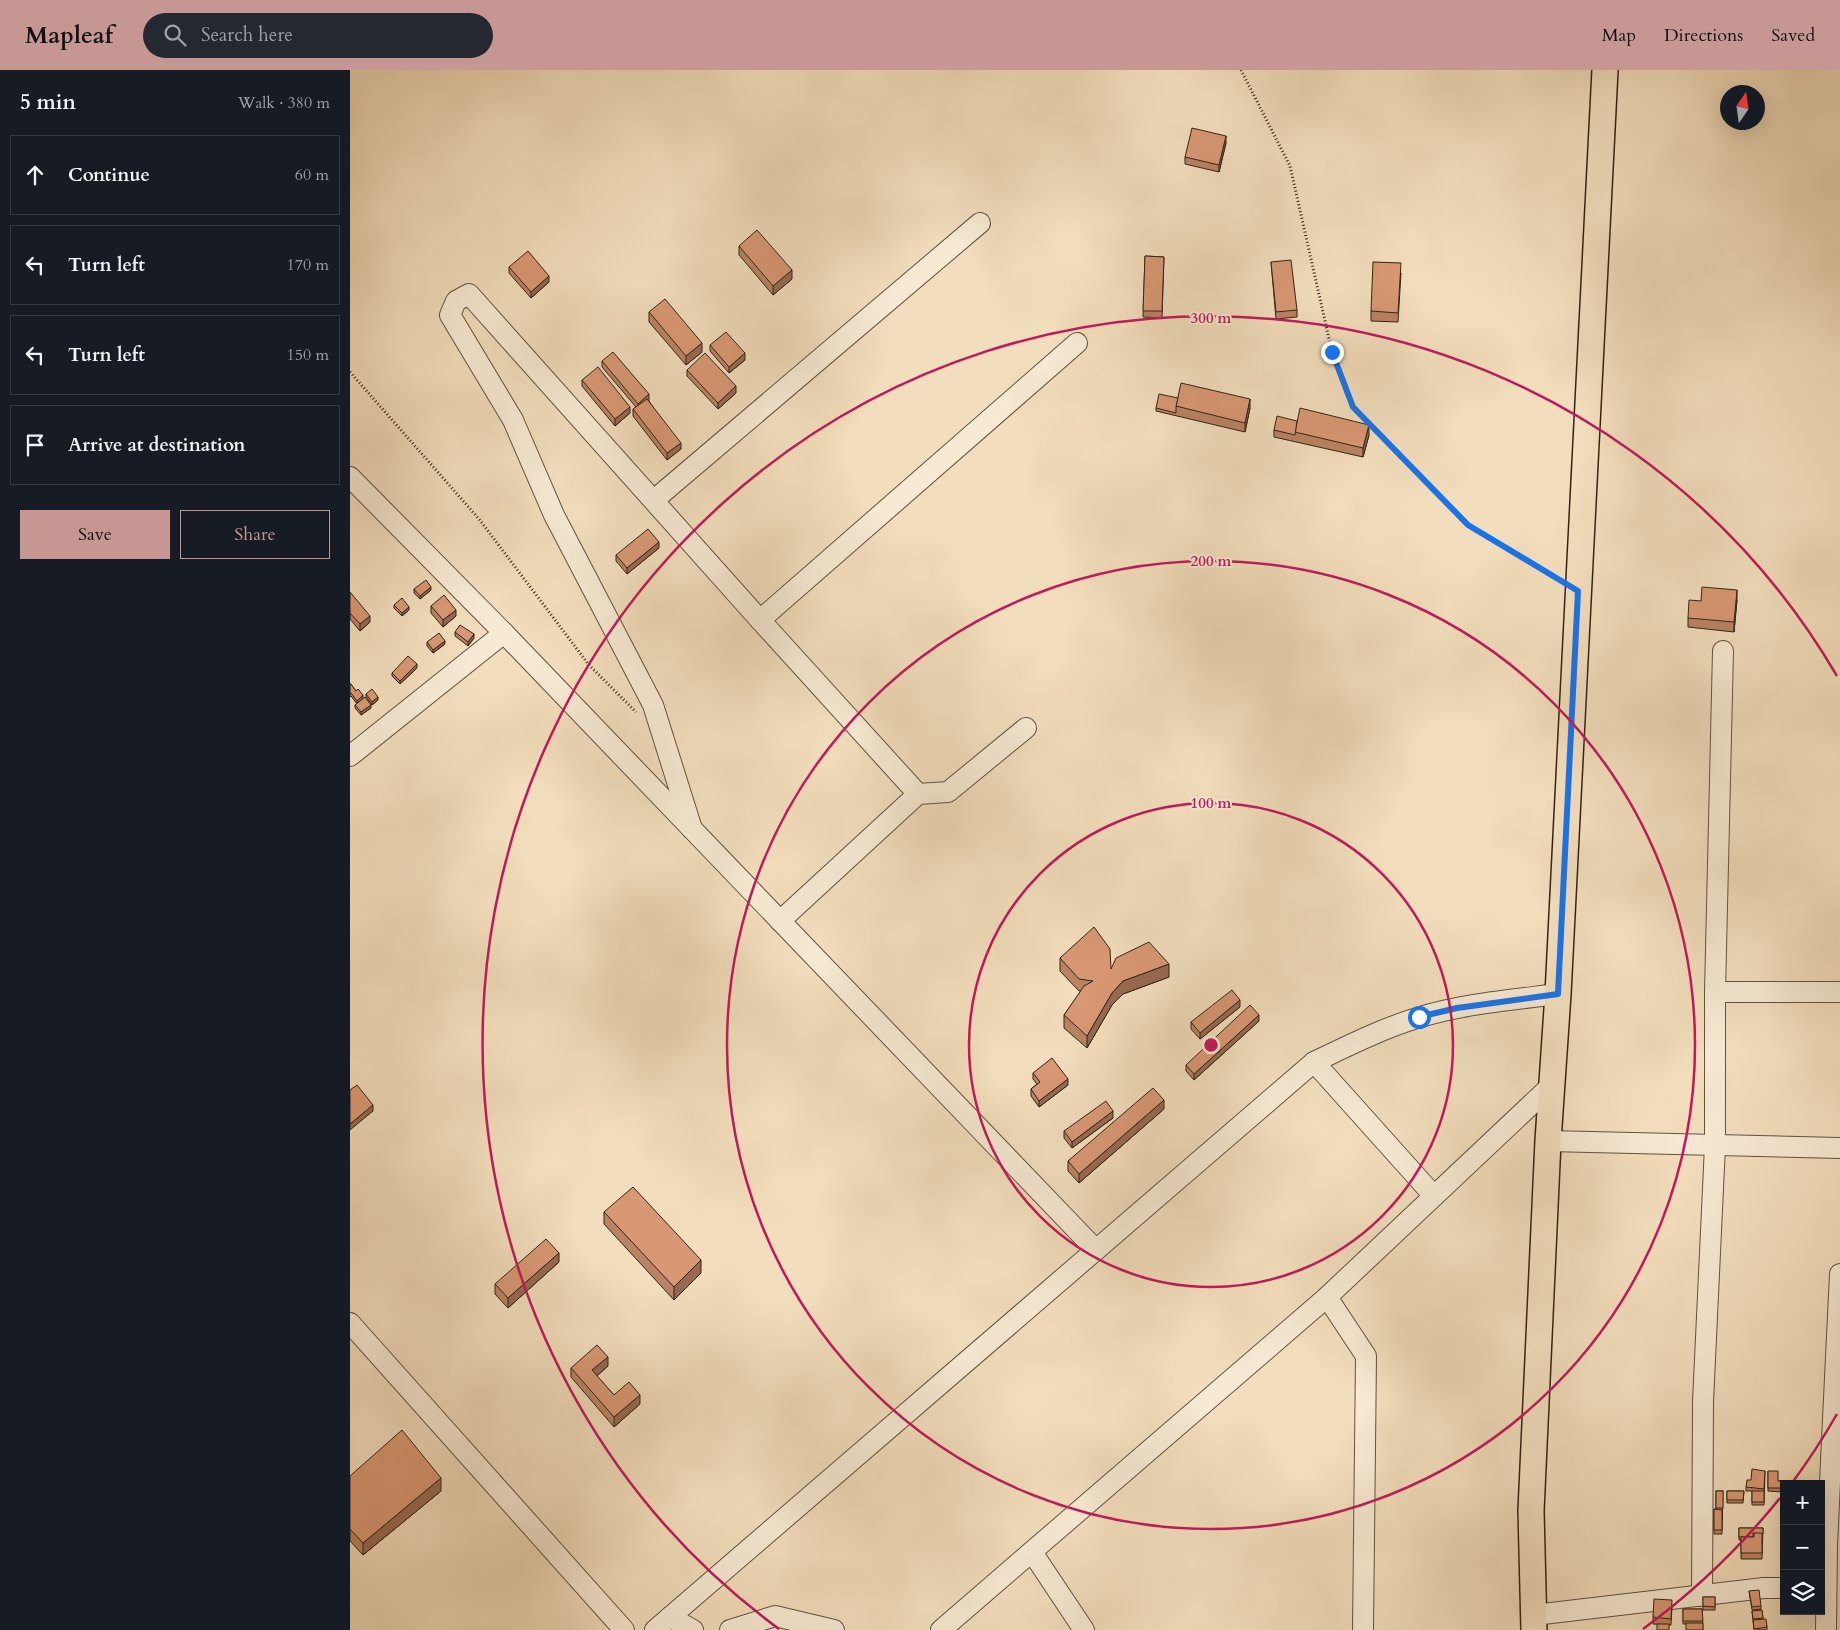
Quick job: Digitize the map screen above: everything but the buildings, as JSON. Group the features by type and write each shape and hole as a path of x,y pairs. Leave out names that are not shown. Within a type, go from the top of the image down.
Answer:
{"main road":[{"path":"1534,1623 1531,1511 1548,1141 1558,994 1605,70"}],"street":[{"path":"654,500 980,223"},
{"path":"692,829 653,705 554,515 513,420 450,315 456,301 469,294 918,794"},
{"path":"760,620 1077,343"},
{"path":"350,477 504,633 1096,1250"},
{"path":"350,756 504,633"},
{"path":"1702,1596 1704,1402 1714,1146 1715,992 1723,651"},
{"path":"780,921 918,794 948,792 1026,728"},
{"path":"1715,992 1840,992"},
{"path":"662,1624 1314,1062 1382,1030 1419,1017 1457,1008 1558,994"},
{"path":"1314,1062 1434,1196"},
{"path":"941,1630 1326,1297 1553,1084"},
{"path":"1548,1141 1840,1148"},
{"path":"1825,1570 1840,1274"},
{"path":"1326,1297 1366,1356 1364,1630"},
{"path":"350,1323 624,1630"},
{"path":"1032,1552 1084,1630"},
{"path":"1534,1623 1702,1596 1764,1588 1780,1588"},
{"path":"1825,1609 1826,1630"},
{"path":"730,1630 775,1616 834,1630"},
{"path":"662,1624 693,1630"}],"path":[{"path":"1241,70 1290,166 1332,352 1353,407 1468,525 1578,591"},
{"path":"350,372 478,519 589,665 637,713"}],"route":[{"path":"1332,352 1353,407 1468,525 1578,591 1558,994 1457,1008 1419,1017"}]}
